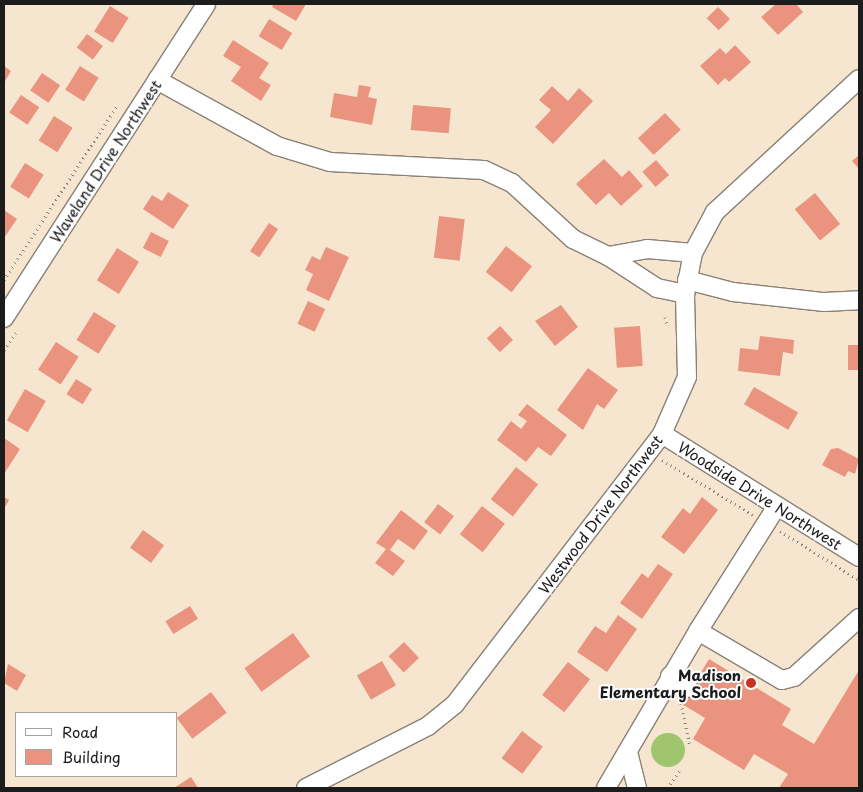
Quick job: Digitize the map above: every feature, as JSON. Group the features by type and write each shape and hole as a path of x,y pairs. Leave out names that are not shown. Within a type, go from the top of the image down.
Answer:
{"street":[{"name":"Waveland Drive Northwest","path":"4,318 206,4"},
{"name":"Westwood Drive Northwest","path":"306,788 428,726 455,704 662,434 687,377 686,287 692,253 715,212 859,79"},
{"path":"157,80 277,146 330,162 484,170 512,183 573,239 608,256 657,288 686,287 824,302 859,300"},
{"path":"608,256 647,249 692,253"},
{"name":"Woodside Drive Northwest","path":"662,434 859,557"},
{"path":"606,788 628,752 681,683 698,631 777,506"},
{"path":"698,631 782,680 794,677 859,618"},
{"path":"628,752 637,788"}],"path":[{"path":"4,280 117,106"},
{"path":"665,317 668,332"},
{"path":"681,683 680,712 690,746"},
{"path":"667,788 680,770"}],"green space":[{"path":"668,733 675,734 680,738 684,743 684,757 680,762 675,766 668,767 661,766 656,762 652,757 651,750 652,743 656,738 661,734"}],"building":[{"path":"274,4 306,4 296,21 272,7"},
{"path":"776,4 796,4 803,12 778,35 761,17"},
{"path":"110,6 129,18 113,43 94,31"},
{"path":"718,7 730,19 719,30 707,18"},
{"path":"269,19 292,33 282,50 259,36"},
{"path":"87,34 103,46 93,60 77,48"},
{"path":"233,40 269,63 259,78 271,85 261,101 231,81 241,67 223,56"},
{"path":"735,45 751,62 729,82 725,78 718,85 700,66 720,48 726,54"},
{"path":"4,66 11,71 4,83"},
{"path":"80,66 99,78 84,101 65,90"},
{"path":"42,73 60,85 48,103 30,90"},
{"path":"359,85 371,87 368,97 377,99 372,125 330,117 334,93 357,97"},
{"path":"552,86 568,101 579,88 593,101 553,144 535,127 551,110 539,100"},
{"path":"21,95 39,107 27,125 9,112"},
{"path":"413,105 451,108 449,133 411,130"},
{"path":"665,113 681,130 654,155 638,138"},
{"path":"54,116 73,128 57,152 39,141"},
{"path":"859,155 859,169 852,161"},
{"path":"604,159 622,177 629,170 643,186 621,206 609,193 596,205 576,184"},
{"path":"656,160 669,175 656,187 642,172"},
{"path":"25,163 44,175 29,198 10,187"},
{"path":"168,192 189,205 173,229 143,209 152,195 162,201"},
{"path":"815,193 840,224 820,240 795,209"},
{"path":"4,210 17,219 4,238"},
{"path":"439,216 465,219 460,261 434,258"},
{"path":"269,223 278,229 259,257 250,251"},
{"path":"151,232 169,241 161,257 143,248"},
{"path":"506,246 532,266 512,292 486,272"},
{"path":"326,247 349,257 329,301 306,290 313,274 305,270 312,256 320,260"},
{"path":"117,248 139,262 119,294 97,280"},
{"path":"308,301 325,309 315,332 297,324"},
{"path":"561,305 578,327 555,346 535,321"},
{"path":"94,312 116,326 99,354 77,340"},
{"path":"500,326 513,340 500,352 487,338"},
{"path":"640,326 643,366 617,368 614,328"},
{"path":"760,336 794,340 793,354 783,352 780,376 738,371 740,348 758,350"},
{"path":"56,342 79,357 61,384 38,370"},
{"path":"848,345 859,345 859,370 848,370"},
{"path":"588,368 618,390 604,409 597,404 583,430 557,410"},
{"path":"76,379 92,389 83,404 66,394"},
{"path":"754,387 798,412 788,430 744,404"},
{"path":"25,389 46,401 28,432 7,420"},
{"path":"527,404 567,435 551,456 538,447 526,462 497,440 511,421 521,429 527,421 518,415"},
{"path":"4,438 20,449 4,474"},
{"path":"838,448 859,459 855,474 848,471 845,477 822,465 831,449"},
{"path":"516,467 538,484 513,517 491,499"},
{"path":"4,497 9,500 4,509"},
{"path":"702,497 718,510 684,554 661,537 683,508 690,514"},
{"path":"438,504 454,516 440,534 424,522"},
{"path":"482,506 505,524 483,552 460,534"},
{"path":"401,510 428,531 414,550 398,539 390,550 405,561 393,576 375,563 386,549 376,543"},
{"path":"143,530 164,545 151,563 130,548"},
{"path":"658,564 673,574 642,619 620,603 642,573 648,578"},
{"path":"190,606 198,619 173,634 165,621"},
{"path":"618,615 637,629 607,672 577,652 595,626 606,633"},
{"path":"293,633 310,656 262,692 244,668"},
{"path":"404,642 419,658 404,672 389,656"},
{"path":"709,659 791,709 782,725 814,744 859,670 859,787 779,788 788,774 754,754 744,770 693,739 705,718 682,704"},
{"path":"382,661 396,685 371,700 357,676"},
{"path":"568,662 590,679 564,712 542,695"},
{"path":"8,664 26,675 17,691 4,683"},
{"path":"211,692 227,713 192,739 178,720 178,717"},
{"path":"522,731 543,747 522,774 502,758"},
{"path":"191,777 198,788 174,788"}],"place":[{"name":"Madison Elementary School","path":"751,683"}]}
